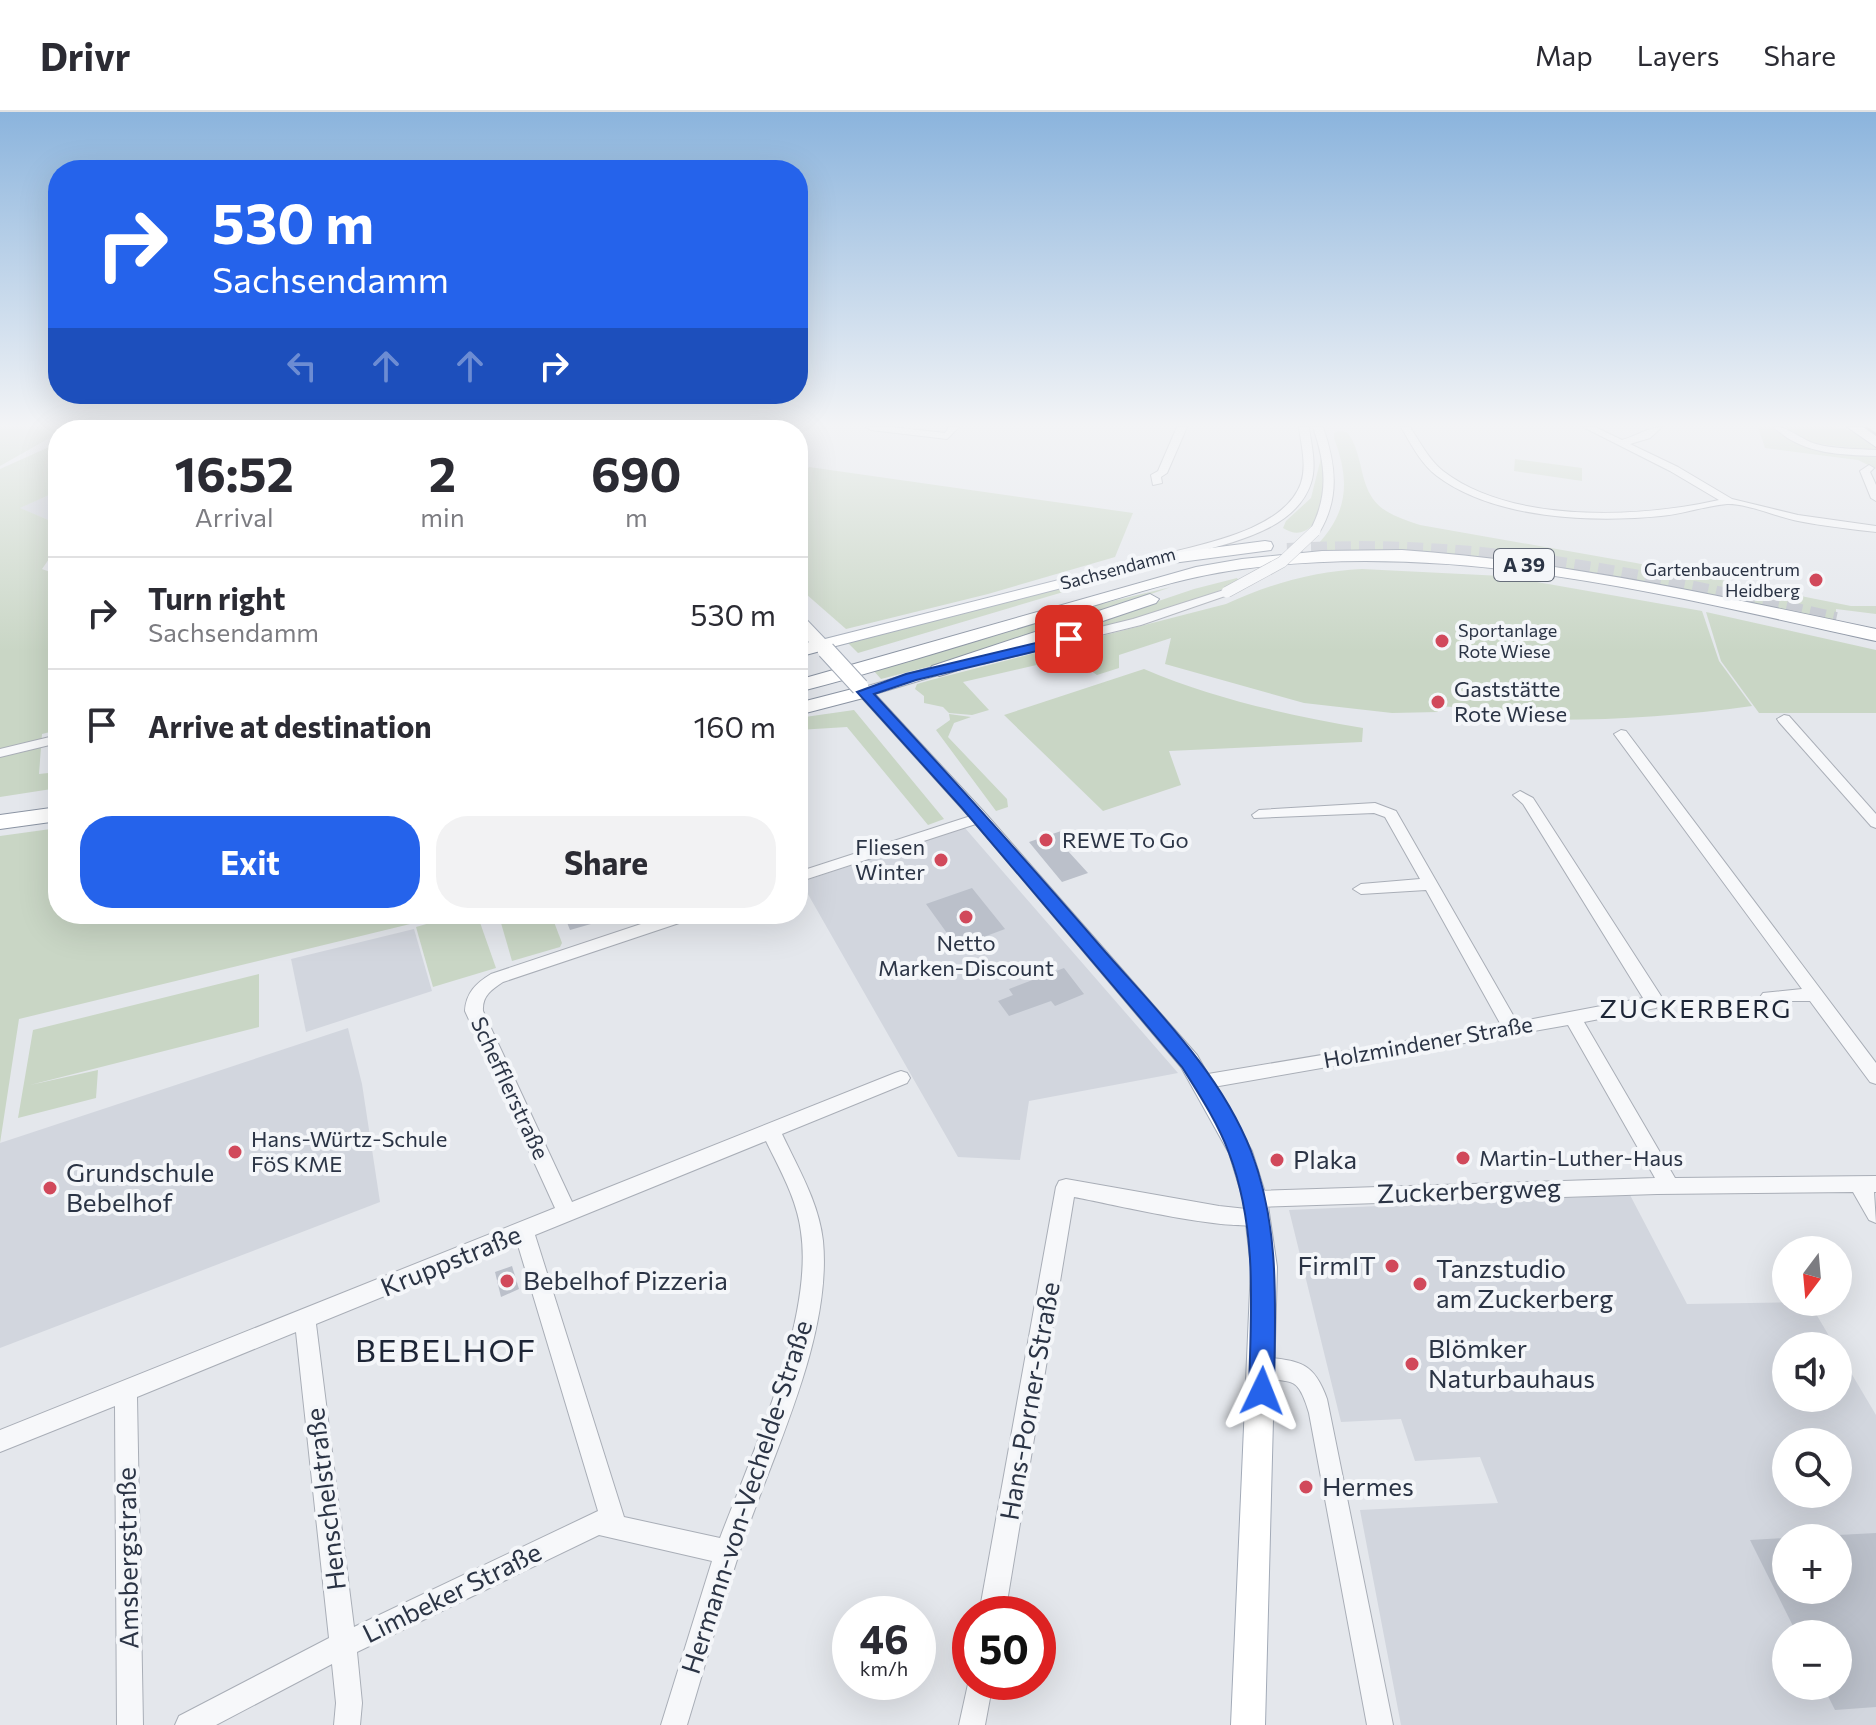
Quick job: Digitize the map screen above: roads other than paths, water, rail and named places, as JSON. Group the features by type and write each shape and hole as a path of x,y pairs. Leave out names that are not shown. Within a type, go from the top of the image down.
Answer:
{"highway":[{"name":"A 39","path":"808,683 1187,566 1288,547 1221,550 1150,561"},
{"name":"A 39","path":"808,673 1100,593 1204,571 1275,560 1333,556 1439,556 1583,574 1876,635"},
{"path":"1100,593 1235,570 1369,561 1473,565 1545,574 1802,619"},
{"path":"939,670 1186,587 1252,571 1305,564"},
{"path":"1641,591 1876,643"},
{"path":"1836,617 1876,622"},
{"path":"808,650 824,648"},
{"path":"808,706 862,690"},
{"path":"0,811 48,804"},
{"path":"0,822 48,815"}],"main road":[{"name":"Sachsendamm","path":"824,648 1150,561"},
{"path":"808,630 980,818 1189,1061 1240,1151 1256,1208 1264,1267 1263,1367 1248,1725"},
{"path":"862,690 939,670"}],"street":[{"name":"Sachsendamm","path":"1150,561 1236,537 1273,521 1280,522 1304,502"},
{"path":"939,670 1137,622 1227,592 1278,565 1315,531 1329,502"},
{"path":"1507,502 1534,508 1604,514 1665,512 1724,502"},
{"path":"1733,502 1798,518 1876,529"},
{"path":"1784,719 1876,823"},
{"path":"1621,734 1876,1077"},
{"path":"0,753 48,741"},
{"name":"Holzmindener Straße","path":"1202,1082 1645,1005 1652,1000 1528,801 1520,795"},
{"path":"1259,815 1375,808 1395,818 1512,1029"},
{"path":"808,874 980,818"},
{"path":"1361,889 1430,884"},
{"name":"Schefflerstraße","path":"568,1214 478,1021 474,1001 483,987 497,978 658,924"},
{"path":"1769,997 1815,995"},
{"path":"1572,1016 1669,1185"},
{"name":"Kruppstraße","path":"0,1441 305,1321 901,1078"},
{"name":"Hermann-von-Vechelde-Straße","path":"674,1725 727,1552 784,1395 807,1313 814,1273 813,1241 805,1205 771,1131"},
{"path":"1867,1184 1876,1214"},
{"name":"Zuckerbergweg","path":"1066,1187 1219,1215 1256,1208 1669,1185 1867,1184"},
{"name":"Hans-Porner-Straße","path":"995,1596 1066,1187"},
{"path":"524,1232 615,1527"},
{"name":"Henschelstraße","path":"305,1321 343,1645 349,1703 347,1725"},
{"path":"1263,1367 1305,1375 1311,1382 1320,1413 1380,1725"},
{"name":"Amsbergstraße","path":"126,1392 130,1725"},
{"name":"Limbeker Straße","path":"188,1725 343,1645 598,1523 727,1552"},
{"path":"972,1725 977,1700"}],"tunnel":[{"path":"1287,551 1409,550 1530,561 1633,577 1836,620"}],"place":[{"name":"Gartenbaucentrum Heidberg","path":"1816,580"},
{"name":"Sportanlage Rote Wiese","path":"1442,641"},
{"name":"Gaststätte Rote Wiese","path":"1438,702"},
{"name":"REWE To Go","path":"1046,840"},
{"name":"Fliesen Winter","path":"941,860"},
{"name":"Netto Marken-Discount","path":"966,917"},
{"name":"Hans-Würtz-Schule FöS KME","path":"235,1152"},
{"name":"Martin-Luther-Haus","path":"1463,1158"},
{"name":"Plaka","path":"1277,1160"},
{"name":"Grundschule Bebelhof","path":"50,1188"},
{"name":"FirmIT","path":"1392,1266"},
{"name":"Bebelhof Pizzeria","path":"507,1281"},
{"name":"Tanzstudio am Zuckerberg","path":"1420,1284"},
{"name":"Blömker Naturbauhaus","path":"1412,1364"},
{"name":"Hermes","path":"1306,1487"}],"district":[{"name":"ZUCKERBERG","path":"1696,1009"},
{"name":"BEBELHOF","path":"446,1351"}]}
